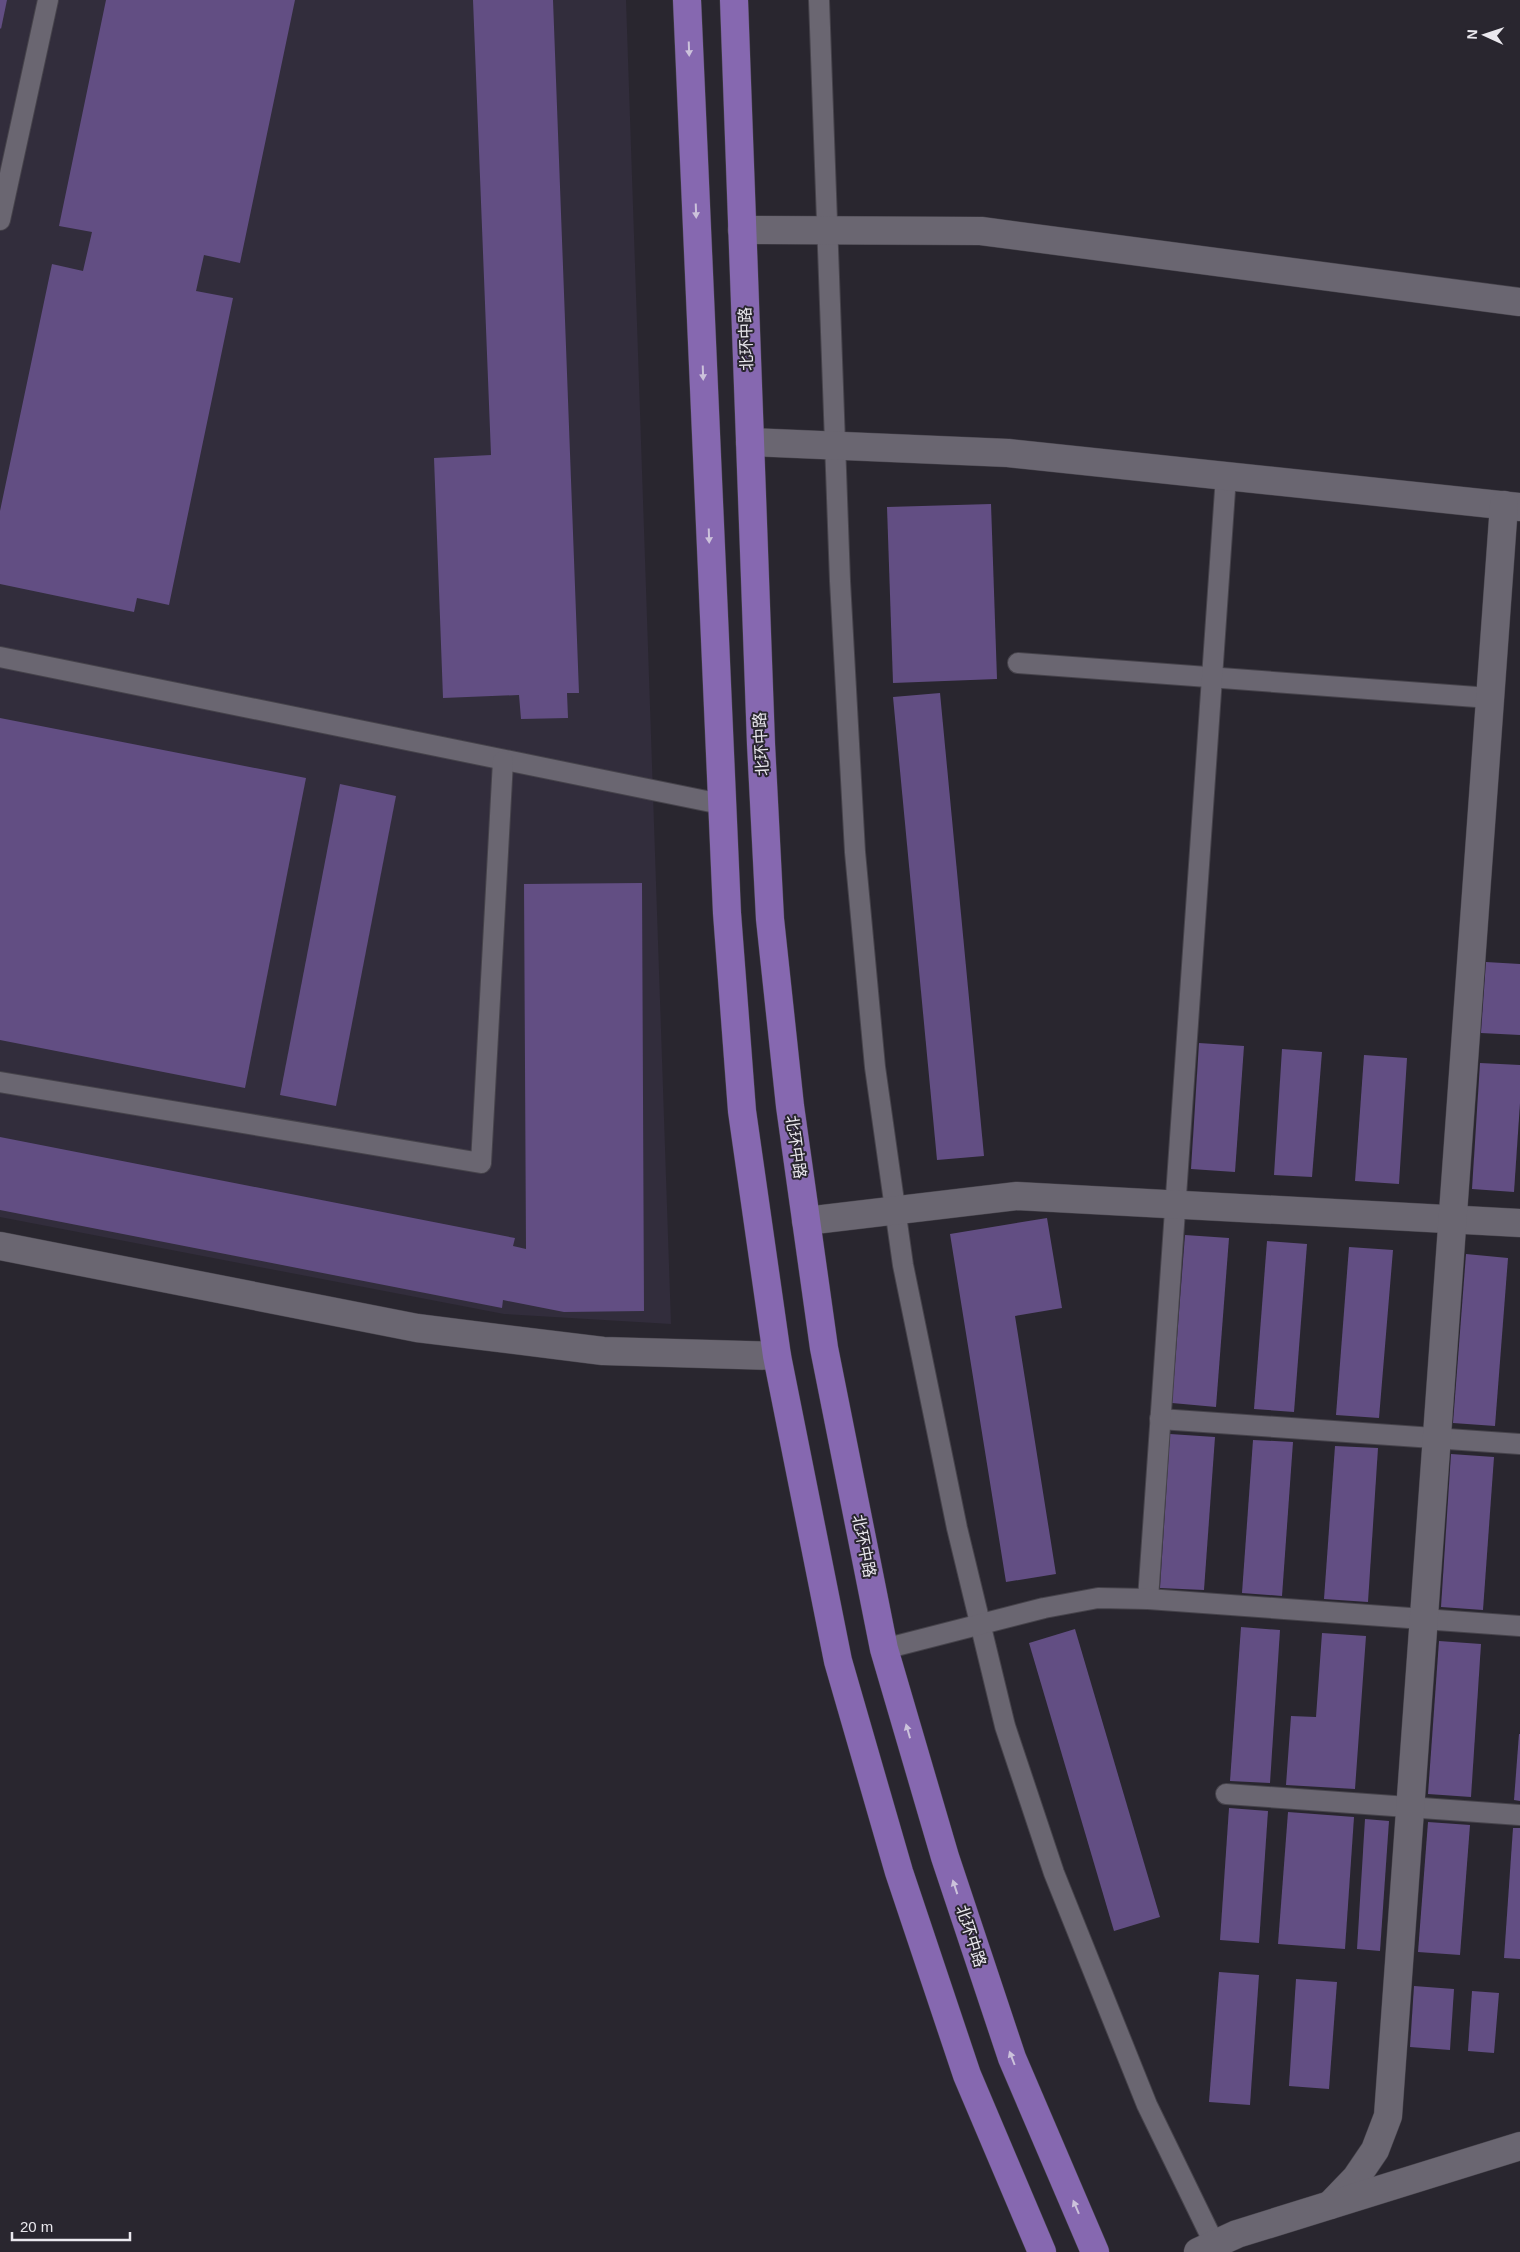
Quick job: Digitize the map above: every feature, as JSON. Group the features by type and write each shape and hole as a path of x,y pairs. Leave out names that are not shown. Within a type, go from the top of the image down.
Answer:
{"main road":[{"path":"687,0 721,804 742,1111 777,1356 838,1661 899,1872 967,2075 1042,2252"},
{"name":"北环中路","path":"734,0 761,744 770,919 790,1106 824,1348 884,1649 945,1857 1012,2058 1095,2252"}],"street":[{"path":"742,230 982,232 1520,302"},
{"path":"750,442 1008,453 1512,506 1490,698 1388,2116 1375,2150 1356,2178 1330,2205"},
{"path":"806,1221 1017,1196 1520,1223"},
{"path":"0,1246 417,1328 603,1351 777,1356"},
{"path":"1206,2248 1237,2234 1520,2146"}],"lane":[{"path":"0,220 48,0"},
{"path":"819,0 835,446 855,852 875,1067 903,1265 941,1450 1005,1726 1054,1873 1206,2248"},
{"path":"1148,1599 1226,476"},
{"path":"0,657 721,804"},
{"path":"1018,663 1490,698"},
{"path":"0,1082 481,1163 503,761"},
{"path":"1160,1419 1520,1444"},
{"path":"884,1649 1044,1608 1098,1598 1148,1599 1520,1626"},
{"path":"1226,1794 1520,1815"}],"shaded area":[{"path":"0,0 626,0 671,1324 504,1314 0,1217"}],"building":[{"path":"0,0 7,0 1,29 0,28"},
{"path":"106,0 295,0 240,263 204,255 196,291 233,298 169,605 137,598 134,612 0,584 0,511 52,264 83,271 92,232 59,226"},
{"path":"473,0 553,0 579,693 567,693 568,718 521,719 519,695 443,698 434,458 491,455"},
{"path":"991,504 997,679 893,683 887,507"},
{"path":"940,693 984,1156 937,1160 893,697"},
{"path":"0,718 306,778 245,1088 0,1040"},
{"path":"340,784 396,796 336,1106 280,1095"},
{"path":"642,883 644,1311 564,1312 503,1300 502,1308 0,1210 0,1137 515,1238 513,1246 526,1249 524,884"},
{"path":"1486,962 1520,964 1520,1035 1481,1033"},
{"path":"1199,1043 1244,1046 1235,1172 1191,1169"},
{"path":"1282,1049 1322,1052 1312,1177 1274,1175"},
{"path":"1364,1055 1407,1058 1399,1184 1355,1181"},
{"path":"1480,1063 1520,1065 1520,1103 1514,1192 1472,1189"},
{"path":"1047,1218 1062,1308 1015,1316 1056,1574 1006,1582 950,1234"},
{"path":"1185,1235 1229,1238 1216,1407 1172,1403"},
{"path":"1267,1241 1307,1244 1294,1412 1254,1409"},
{"path":"1349,1247 1393,1250 1379,1418 1336,1415"},
{"path":"1466,1254 1508,1258 1495,1426 1453,1423"},
{"path":"1170,1434 1215,1437 1204,1590 1160,1588"},
{"path":"1253,1440 1293,1442 1282,1596 1242,1593"},
{"path":"1335,1446 1378,1448 1368,1602 1324,1599"},
{"path":"1451,1454 1494,1457 1483,1610 1441,1607"},
{"path":"1241,1627 1280,1630 1270,1783 1230,1781"},
{"path":"1075,1629 1160,1917 1114,1931 1029,1643"},
{"path":"1322,1633 1366,1636 1355,1789 1286,1785 1291,1716 1316,1717"},
{"path":"1439,1641 1481,1644 1471,1797 1428,1794"},
{"path":"1520,1734 1520,1801 1514,1800"},
{"path":"1229,1808 1268,1811 1259,1943 1220,1940"},
{"path":"1288,1812 1354,1817 1345,1949 1278,1944"},
{"path":"1365,1819 1389,1821 1380,1951 1357,1949"},
{"path":"1428,1822 1470,1825 1460,1955 1418,1952"},
{"path":"1513,1828 1520,1828 1520,1959 1504,1958"},
{"path":"1219,1972 1259,1975 1250,2105 1209,2102"},
{"path":"1296,1979 1337,1982 1329,2089 1289,2086"},
{"path":"1414,1986 1454,1989 1450,2050 1410,2047"},
{"path":"1472,1991 1499,1993 1494,2053 1468,2051"}]}
